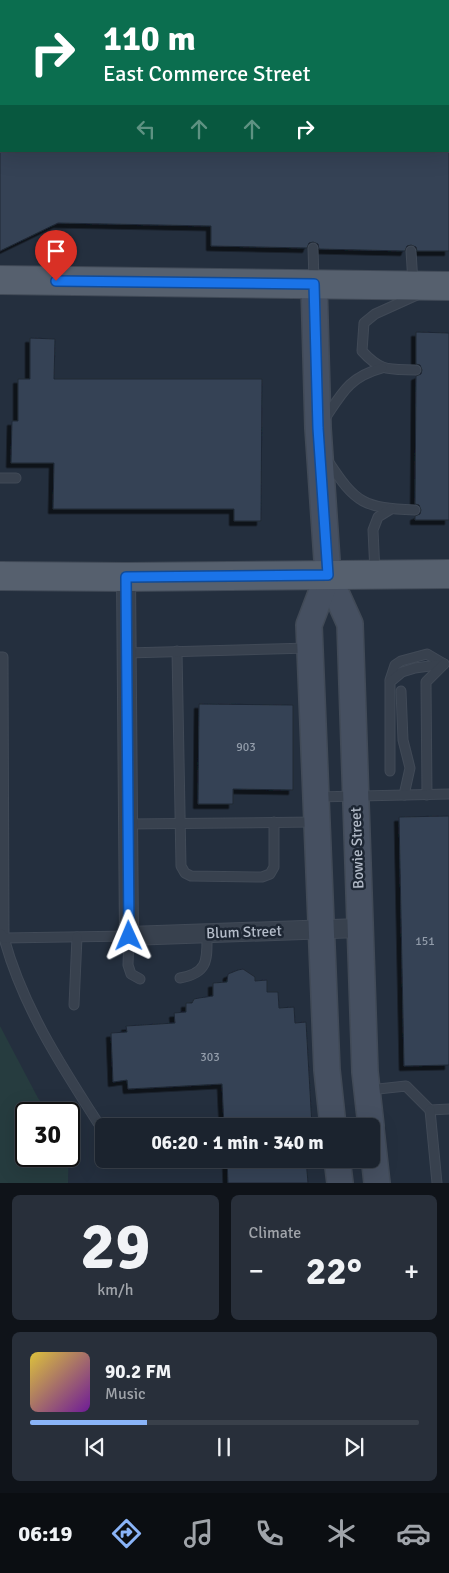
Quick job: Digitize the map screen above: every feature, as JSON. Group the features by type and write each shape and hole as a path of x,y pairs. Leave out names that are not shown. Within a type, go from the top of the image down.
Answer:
{"main road":[{"path":"0,280 433,286"},
{"name":"Bowie Street","path":"314,284 319,439 328,575 350,624 360,928 370,1118"},
{"path":"0,576 126,577 449,574"},
{"name":"Bowie Street","path":"328,575 310,625 310,648 327,1070 333,1118"},
{"path":"338,1168 340,1183"},
{"name":"Bowie Street","path":"375,1168 377,1183"}],"street":[{"path":"126,577 129,936"},
{"name":"Blum Street","path":"129,936 360,928"}],"lane":[{"path":"313,248 314,284"},
{"path":"382,368 370,360 362,351 364,323 376,314 433,286 411,251"},
{"path":"415,510 380,508 355,497 343,485 319,439 347,386 368,372 382,368 416,370"},
{"path":"0,478 16,478"},
{"path":"375,575 373,530 378,518 392,509"},
{"path":"127,653 310,648"},
{"path":"177,652 181,866 185,873 191,876 262,878 270,874 274,867 274,822"},
{"path":"0,657 3,657 2,935 12,967 50,1048 95,1118"},
{"path":"390,771 390,682 402,672 447,663"},
{"path":"427,795 426,682 447,663"},
{"path":"401,691 403,740 410,768 404,795"},
{"path":"128,824 274,822 355,797 449,794"},
{"path":"180,978 193,976 202,969 207,958 207,934"},
{"path":"2,935 129,936 128,965 131,974 140,978"},
{"path":"74,1004 77,937"},
{"path":"367,1090 406,1086 430,1110 437,1183"},
{"path":"430,1110 449,1109"}],"green space":[{"path":"0,1026 41,1102 15,1102 15,1167 69,1167 68,1183 0,1183"}],"building":[{"path":"0,152 449,152 449,251 417,251 416,247 411,245 407,246 405,251 319,249 318,244 313,242 309,243 307,248 211,246 211,226 58,223 0,251"},
{"path":"416,332 449,333 449,520 415,520 415,516 420,514 421,510 419,505 415,504 416,376 421,374 422,370 420,365 416,364"},
{"path":"30,338 55,339 54,379 262,379 261,521 234,521 234,509 53,509 54,463 11,463 12,421 18,421 18,379 30,379"},
{"path":"199,704 293,705 293,790 233,789 233,804 198,804"},
{"path":"449,816 449,1065 404,1066 399,817"},
{"path":"243,969 255,977 255,981 267,980 267,992 278,992 279,1008 294,1007 295,1023 306,1022 312,1118 224,1118 222,1084 128,1089 127,1080 113,1082 111,1033 127,1032 126,1026 175,1023 174,1013 186,1012 186,1003 192,1003 194,999 213,996 213,983 227,982 228,974"},
{"path":"227,1168 307,1168 308,1183 228,1183"}],"route":[{"path":"56,281 314,284 318,428 328,575 126,577 129,936"}]}
